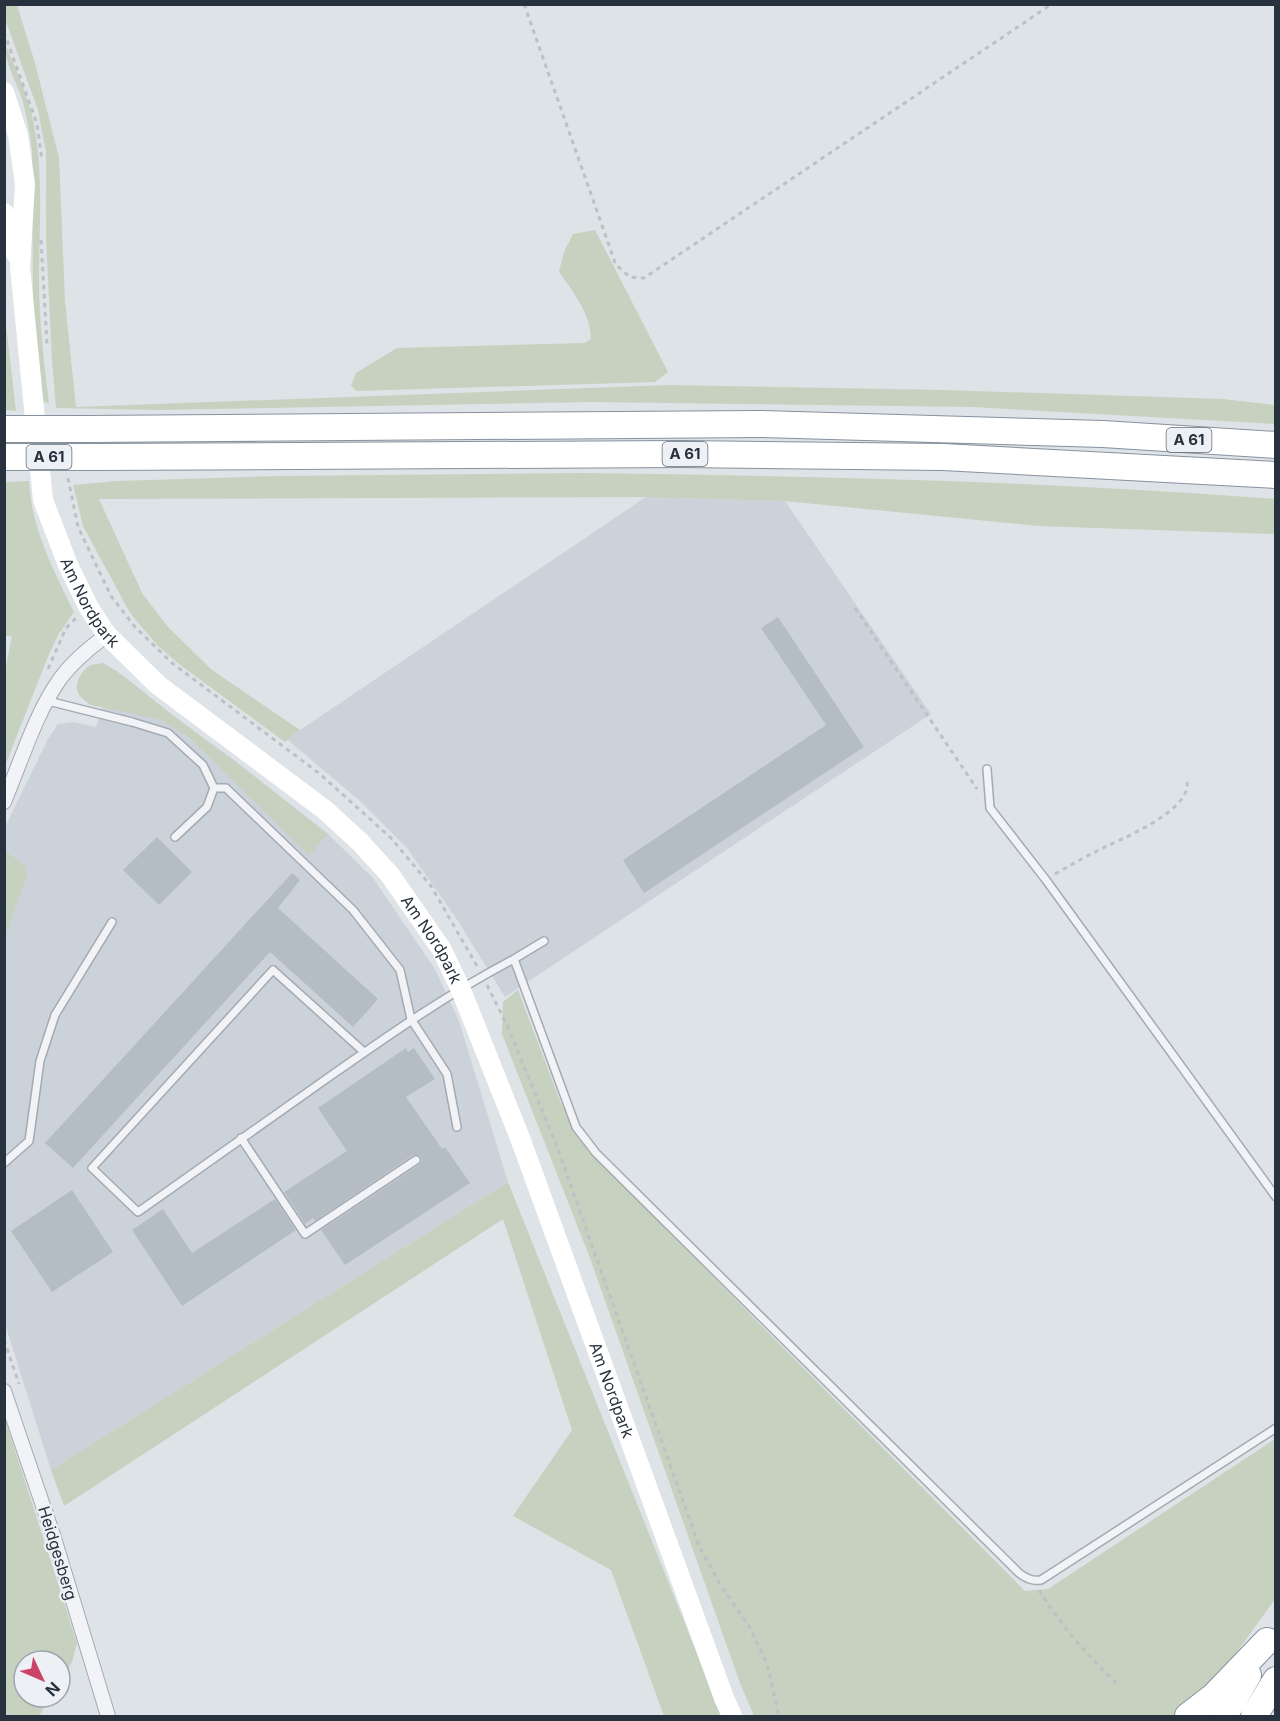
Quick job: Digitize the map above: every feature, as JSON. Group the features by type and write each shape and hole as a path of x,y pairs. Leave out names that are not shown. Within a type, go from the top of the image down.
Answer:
{"highway":[{"name":"A 61","path":"4,429 760,424 1103,434 1275,445"},
{"name":"A 61","path":"4,457 681,454 943,458 1275,475"},
{"path":"1188,1716 1214,1696 1271,1634"},
{"path":"1224,1716 1271,1634"},
{"path":"1254,1716 1275,1680"},
{"path":"1263,1716 1275,1689"}],"street":[{"name":"Am Nordpark","path":"4,92 18,135 25,184 20,267 43,500 68,565 89,608 107,635 158,685 325,810 360,842 390,875 442,950 461,990 520,1138 732,1716"},
{"name":"Am Nordpark","path":"4,213 20,267"},
{"path":"4,802 59,680 76,660 107,635"},
{"name":"Heidgesberg","path":"4,1391 54,1538 108,1716"}],"lane":[{"path":"48,701 168,733 203,765 214,788 207,807 175,837"},
{"path":"987,769 990,808 1046,880 1275,1197"},
{"path":"214,788 226,788 353,910 400,970 411,1019 447,1074 457,1126"},
{"path":"4,1162 29,1141 40,1061 56,1015 112,922"},
{"path":"364,1052 273,970 92,1168 138,1212 411,1019 482,975 544,941"},
{"path":"514,958 576,1127 596,1153 1018,1573 1033,1581 1041,1580 1275,1428"},
{"path":"241,1138 304,1234 416,1160"}],"path":[{"path":"524,4 616,266 630,276 644,278 1052,4"},
{"path":"4,32 37,124 42,162"},
{"path":"41,230 48,349"},
{"path":"67,472 78,527 111,596"},
{"path":"855,608 990,808"},
{"path":"1046,880 1158,819 1180,800 1186,791 1187,782"},
{"path":"1033,1581 1053,1613 1079,1646 1116,1683"}],"shaded area":[{"path":"646,497 785,501 931,714 505,997 458,921 407,848 361,802 288,740"},
{"path":"115,670 328,834 373,878 435,969 459,1021 508,1182 51,1470 5,1324 4,829 48,739 58,724 74,722 96,727"}],"green space":[{"path":"4,5 17,5 35,63 59,158 65,301 76,407 669,385 943,390 1223,399 1275,405 1275,424 973,407 592,402 158,410 56,408 46,238 46,152 38,110 5,19"},
{"path":"4,41 28,100 36,137 40,190 40,310 49,403 43,402 33,306 32,151 24,105 8,64"},
{"path":"595,230 668,372 655,382 356,391 351,385 356,373 397,348 585,343 591,339 585,312 559,272 564,252 573,234"},
{"path":"5,316 16,411 5,410"},
{"path":"584,473 930,480 1275,499 1275,534 1038,526 785,501 646,497 99,499 142,593 168,627 212,670 300,730 285,742 179,664 157,645 130,613 83,526 73,485 117,481 280,476"},
{"path":"29,481 39,532 74,612 58,635 47,659 5,766 5,671 12,636 4,636 5,482"},
{"path":"103,663 129,680 328,834 309,856 190,738 158,719 91,705 87,702 77,690 79,678 89,666"},
{"path":"5,851 26,866 27,876 5,936"},
{"path":"518,990 560,1101 589,1152 1025,1591 1048,1589 1275,1439 1275,1599 1221,1674 1185,1709 1173,1716 754,1716 740,1683 590,1258 502,1034 503,1002"},
{"path":"508,1182 724,1716 664,1716 611,1570 513,1516 572,1430 503,1219 64,1506 51,1470"},
{"path":"4,1416 77,1643 72,1662 72,1649 12,1649 12,1709 43,1709 39,1716 5,1716"}],"building":[{"path":"778,617 864,747 644,893 623,860 826,725 761,628"},
{"path":"157,837 192,872 159,905 123,870"},
{"path":"292,873 300,880 278,908 378,999 353,1027 270,952 73,1168 45,1143"},
{"path":"406,1048 408,1052 414,1048 435,1079 406,1097 442,1149 445,1147 470,1183 345,1265 321,1230 419,1165 422,1160 420,1156 413,1155 315,1221 313,1218 305,1224 284,1192 347,1151 318,1108"},
{"path":"72,1190 113,1252 52,1292 11,1231"},
{"path":"275,1199 296,1230 182,1306 132,1230 163,1209 192,1253"}]}
